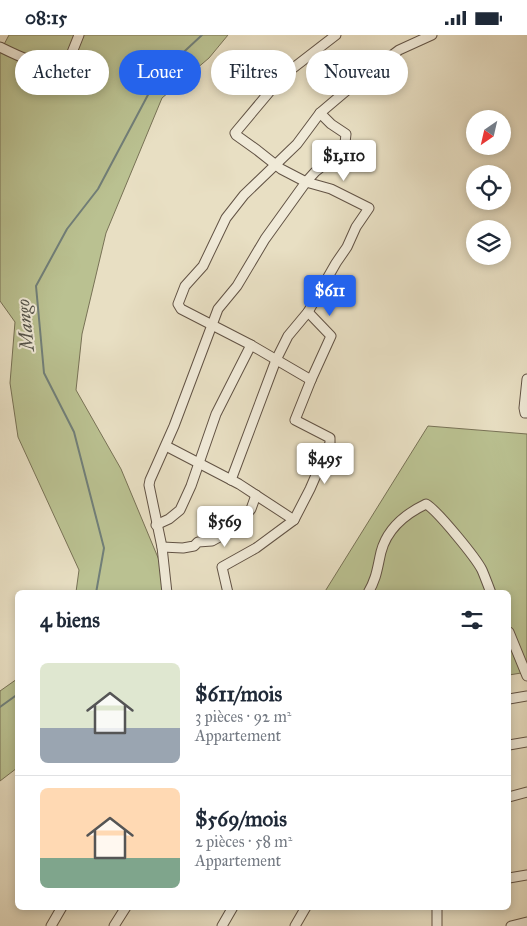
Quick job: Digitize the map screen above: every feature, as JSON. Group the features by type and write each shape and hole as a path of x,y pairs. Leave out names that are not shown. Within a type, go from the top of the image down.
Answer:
{"street":[{"path":"0,47 29,61 63,68 67,65 79,35"},
{"path":"231,479 276,360 288,336 308,313 347,247 356,227 369,208 331,189 306,182 281,169 235,133 276,84 336,35"},
{"path":"311,380 212,324 181,309 178,304 185,286 203,266 226,219 244,195 275,163 297,144 320,113 399,49 430,35"},
{"path":"167,590 162,547 149,485 166,446 218,309 238,286 266,239 306,182 334,157 345,143 346,134 320,113"},
{"path":"227,590 222,567 256,548 294,520 331,441 322,434 295,420 331,336 308,313"},
{"path":"156,525 169,519 180,510 223,398 250,345"},
{"path":"527,379 524,411 527,413"},
{"path":"166,446 231,479 294,520"},
{"path":"162,547 183,548 194,546 198,542 212,541 223,535 238,525 251,509 256,495"},
{"path":"370,590 378,573 381,552 391,530 410,513 426,504 434,510 482,569 489,590"},
{"path":"511,637 527,676"},
{"path":"511,699 527,696"},
{"path":"511,745 527,742"},
{"path":"511,796 527,792"},
{"path":"511,878 527,875"},
{"path":"54,925 61,910"},
{"path":"114,926 124,910"},
{"path":"222,926 230,910"},
{"path":"295,926 304,910"},
{"path":"437,910 437,926"},
{"path":"511,926 527,922"}],"green space":[{"path":"9,35 228,35 216,50 211,50 211,56 201,65 201,50 119,50 119,95 166,95 162,98 106,233 82,334 76,390 121,469 159,560 167,590 76,590 79,570 18,437 10,383 15,322 0,301 0,52"},
{"path":"428,426 527,434 527,672 511,675 511,590 326,590"},
{"path":"15,680 15,770 0,781 0,691"}],"waterway":[{"name":"Mango","path":"97,590 104,548 74,432 44,373 36,286 67,229 98,189 158,76 202,35"},
{"name":"Mango","path":"0,707 15,696"}]}
